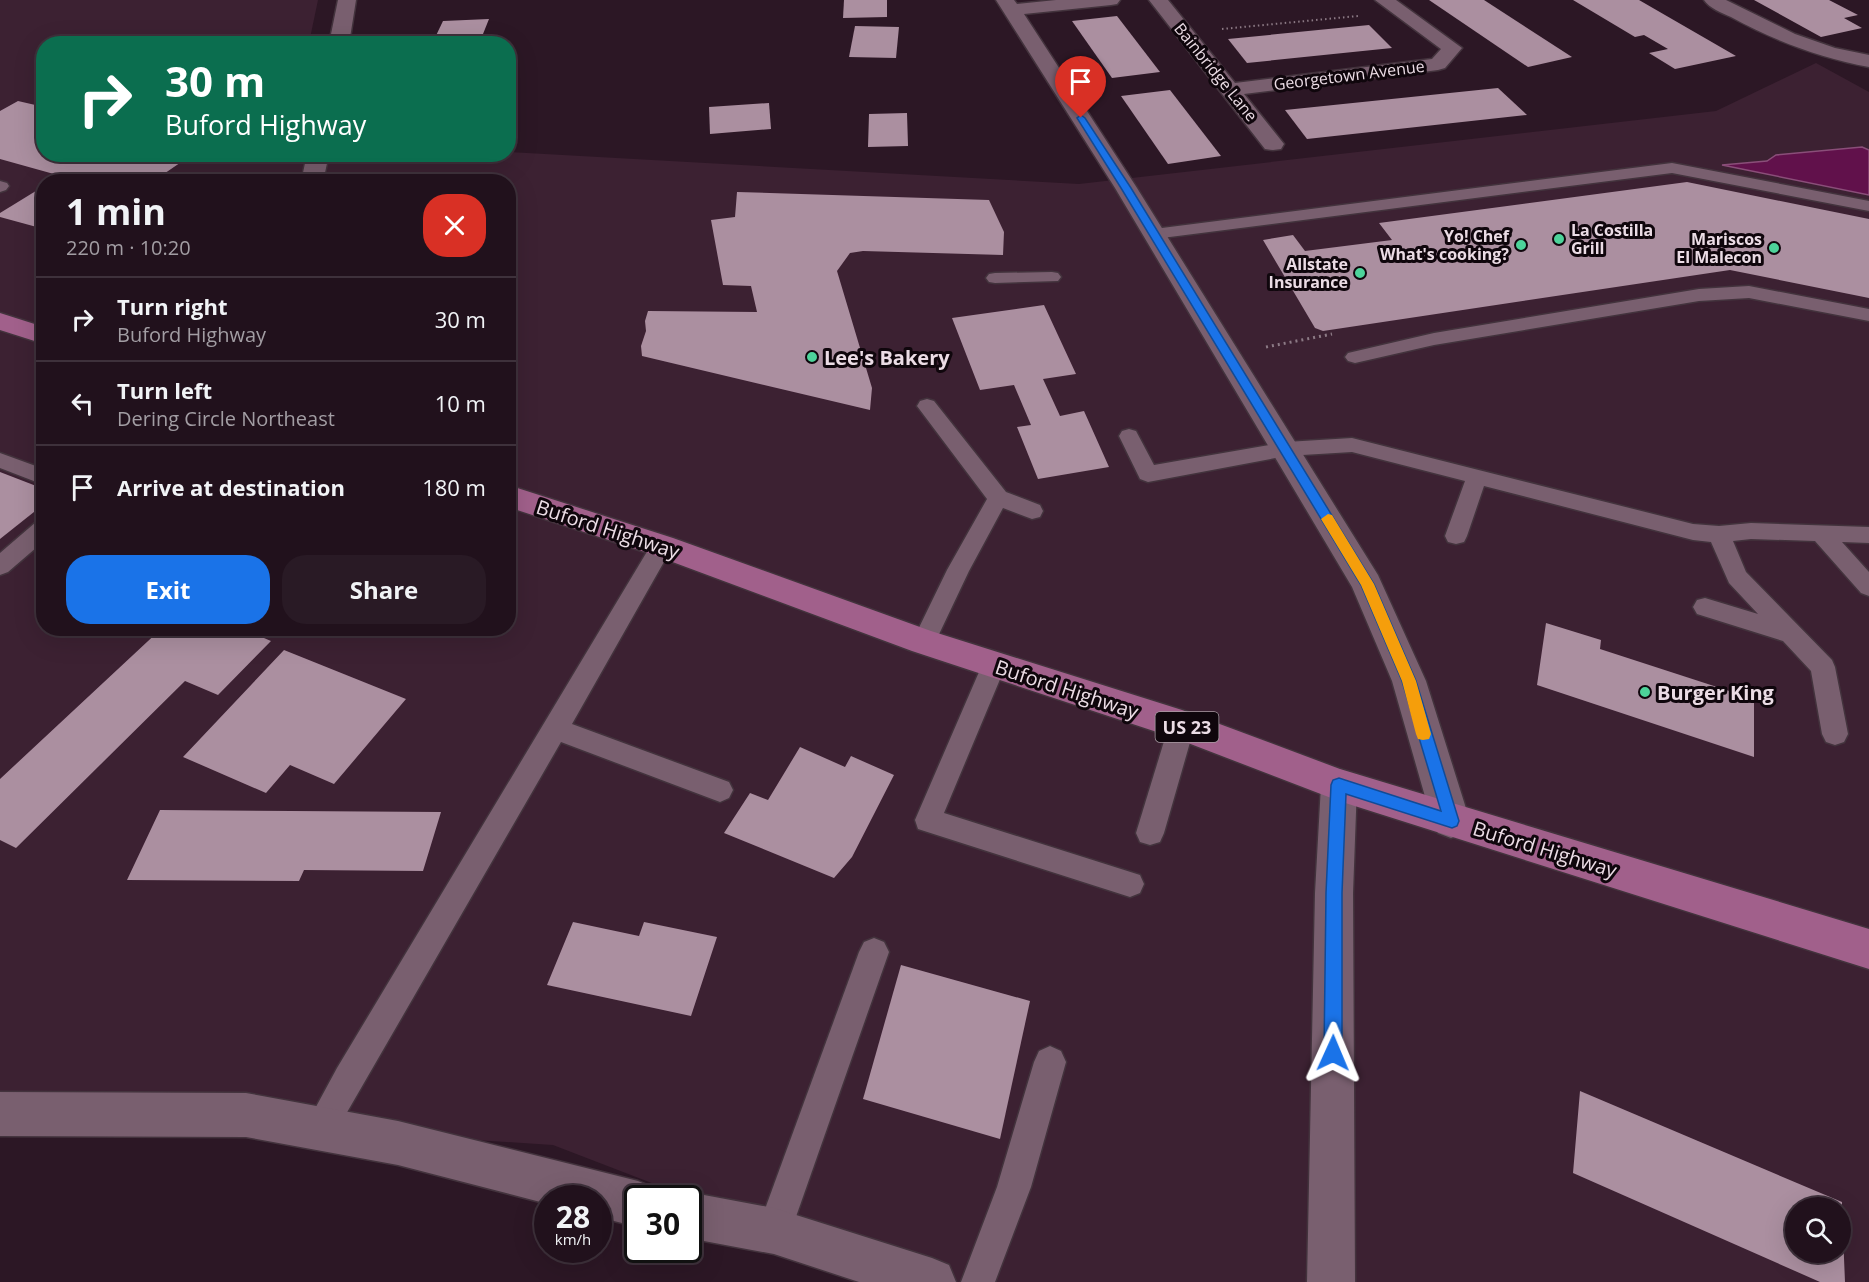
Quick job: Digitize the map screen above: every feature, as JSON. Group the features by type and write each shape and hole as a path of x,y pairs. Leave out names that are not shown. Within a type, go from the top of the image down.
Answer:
{"main road":[{"path":"0,321 36,333"},
{"name":"Buford Highway","path":"516,499 662,546 924,642 1182,725 1339,785 1869,949"}],"street":[{"path":"340,36 347,0"},
{"path":"1111,0 1008,5 1154,234 1367,584 1409,681 1452,821"},
{"name":"Bainbridge Lane","path":"1158,0 1274,144"},
{"name":"Georgetown Avenue","path":"1229,90 1438,64 1452,48 1384,0"},
{"path":"1713,0 1766,28 1836,56 1869,61"},
{"path":"1331,1282 1334,893 1339,785"},
{"path":"0,1114 246,1115 398,1143 624,1200"},
{"path":"702,1217 774,1230 932,1282"}],"lane":[{"path":"1154,234 1672,168 1869,206"},
{"path":"995,278 1052,277"},
{"path":"1355,357 1434,339 1700,295 1749,292 1869,315"},
{"path":"927,406 998,498 1032,511"},
{"path":"1129,436 1148,474 1286,449 1352,445 1693,532 1719,534 1751,531 1869,535"},
{"path":"0,460 36,475"},
{"path":"1456,536 1477,477"},
{"path":"924,642 958,570 998,498"},
{"path":"1719,534 1737,577 1823,667 1834,734"},
{"path":"1821,534 1869,587"},
{"path":"0,566 36,535"},
{"path":"320,1129 378,1025 662,546"},
{"path":"1705,607 1791,634"},
{"path":"994,665 928,820 1130,884"},
{"path":"1150,833 1182,725"},
{"path":"555,729 720,790"},
{"path":"774,1230 874,952"},
{"path":"978,1282 1014,1187 1050,1062"}],"path":[{"path":"1217,29 1368,15"},
{"path":"1258,348 1283,344"}],"shaded area":[{"path":"0,0 318,0 310,36 36,36 36,162 516,162 516,152 1079,184 1716,111 1816,63 1869,92 1869,1282 898,1282 702,1202 702,1185 657,1185 553,1145 26,1111 0,1113"},
{"path":"1862,147 1869,150 1869,195 1722,165 1767,161 1776,155"}],"building":[{"path":"844,0 887,0 887,17 843,18"},
{"path":"1429,0 1484,0 1572,57 1528,67"},
{"path":"1573,0 1639,0 1736,56 1675,69 1649,53 1668,49 1644,35 1635,37"},
{"path":"1754,0 1829,0 1858,15 1844,18 1862,28 1821,37"},
{"path":"1117,16 1160,72 1112,78 1072,21"},
{"path":"489,19 482,36 436,36 443,21"},
{"path":"1369,25 1392,48 1247,63 1228,39"},
{"path":"855,26 899,27 896,58 849,57"},
{"path":"1498,88 1527,115 1307,139 1285,110"},
{"path":"1170,90 1221,156 1168,164 1121,96"},
{"path":"18,101 36,105 36,162 181,162 164,174 54,174 0,159 0,111"},
{"path":"769,103 771,129 710,134 709,107"},
{"path":"907,113 908,146 868,147 869,114"},
{"path":"1687,182 1869,219 1869,298 1730,270 1323,331 1315,328 1263,240 1293,235 1305,251 1392,240 1379,223"},
{"path":"36,191 36,227 0,217 0,213"},
{"path":"737,192 989,200 1004,232 1003,255 863,251 850,253 837,271 872,388 870,410 642,356 641,346 646,331 645,321 648,311 757,312 751,286 723,285 711,220 735,217"},
{"path":"1044,305 1076,374 1043,379 1060,416 1084,411 1109,467 1038,479 1017,427 1031,425 1014,385 980,390 952,318"},
{"path":"0,472 36,486 36,510 0,539"},
{"name":"Burger King","path":"1546,623 1601,640 1600,649 1754,699 1754,757 1537,685"},
{"path":"153,636 259,636 271,641 218,695 185,681 16,848 0,840 0,779"},
{"path":"284,650 406,699 334,784 290,765 266,793 183,757"},
{"path":"800,747 845,767 851,756 894,775 852,857 834,878 724,833 750,793 768,800"},
{"path":"160,810 441,812 423,871 304,870 299,881 127,880"},
{"path":"573,922 639,936 644,922 717,937 691,1016 547,985"},
{"path":"901,965 1030,1001 1000,1139 863,1099"},
{"path":"1580,1091 1830,1197 1785,1197 1785,1263 1844,1263 1845,1282 1820,1282 1573,1173"}],"slow traffic":[{"path":"1328,519 1367,584 1409,681 1423,734"}],"place":[{"name":"La Costilla Grill","path":"1559,239"},
{"name":"Yo! Chef What's cooking?","path":"1521,245"},
{"name":"Mariscos El Malecon","path":"1774,248"},
{"name":"Allstate Insurance","path":"1360,273"},
{"name":"Lee's Bakery","path":"812,357"},
{"name":"Burger King","path":"1645,692"}],"route":[{"path":"1081,118 1367,584 1409,681 1420,723 1452,821 1339,785 1334,893 1333,1053"}]}
